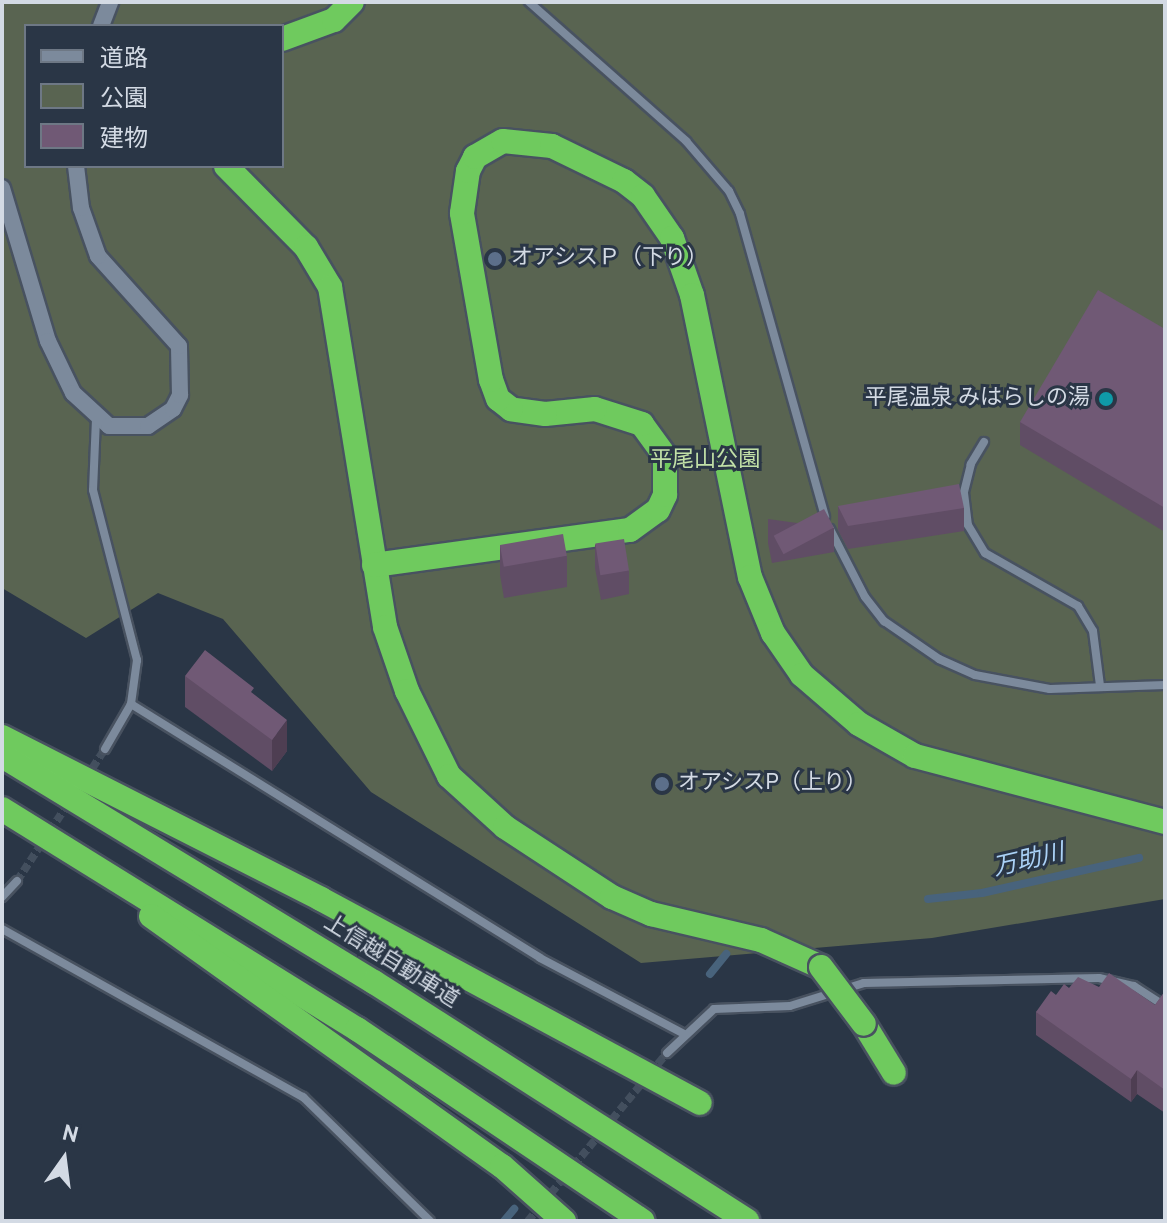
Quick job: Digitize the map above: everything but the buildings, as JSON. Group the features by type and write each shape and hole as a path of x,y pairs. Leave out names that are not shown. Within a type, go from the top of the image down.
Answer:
{"highway":[{"path":"284,38 334,20 352,2"},
{"path":"374,565 630,530 658,510 665,495 665,456 642,424 595,409 545,414 511,409 498,399 491,380 462,213 468,171 475,157 503,141 552,146 624,181 643,196 672,238 692,295 750,577 773,633 802,675 859,724 915,756 1165,822"},
{"path":"228,168 306,247 330,287 385,627 407,691 433,750 470,799 612,897 651,914 761,940 821,967 864,1024 894,1073"},
{"path":"2,737 321,899 700,1103"},
{"name":"上信越自動車道","path":"2,756 374,982 747,1221"},
{"path":"2,810 502,1166 564,1221"},
{"path":"2,810 357,1029 643,1221"}],"street":[{"path":"102,24 110,2"},
{"path":"529,2 686,141 729,191 740,214 827,524 865,597 884,621 910,642 975,675 1050,689 1165,685"},
{"path":"2,188 48,341 73,393 96,419 122,430 161,420 180,395 183,363 170,332 98,256 81,208 76,168"},
{"path":"96,419 93,490 137,660 131,704 105,749"},
{"path":"984,442 971,464 964,493 968,525 985,553 1078,606 1093,631 1100,686"},
{"path":"131,704 540,958 684,1034"},
{"path":"2,897 17,881"},
{"path":"2,929 303,1097 430,1221"},
{"path":"667,1053 714,1009 790,1006 864,983 1099,978 1134,986 1165,1006"}],"green space":[{"name":"平尾山公園","path":"2,2 1165,2 1165,899 932,938 641,963 371,792 223,619 158,593 86,638 2,588"}],"waterway":[{"name":"万助川","path":"928,899 982,893 1139,858"},
{"name":"万助川","path":"710,974 726,954"},
{"name":"万助川","path":"504,1221 514,1209"}],"tunnel":[{"path":"86,778 105,749"},
{"path":"17,881 69,802"},
{"path":"528,1221 667,1053"}],"place":[{"name":"オアシスＰ（下り）","path":"495,259"},
{"name":"平尾温泉 みはらしの湯","path":"1106,399"},
{"name":"オアシスP（上り）","path":"662,784"}]}
